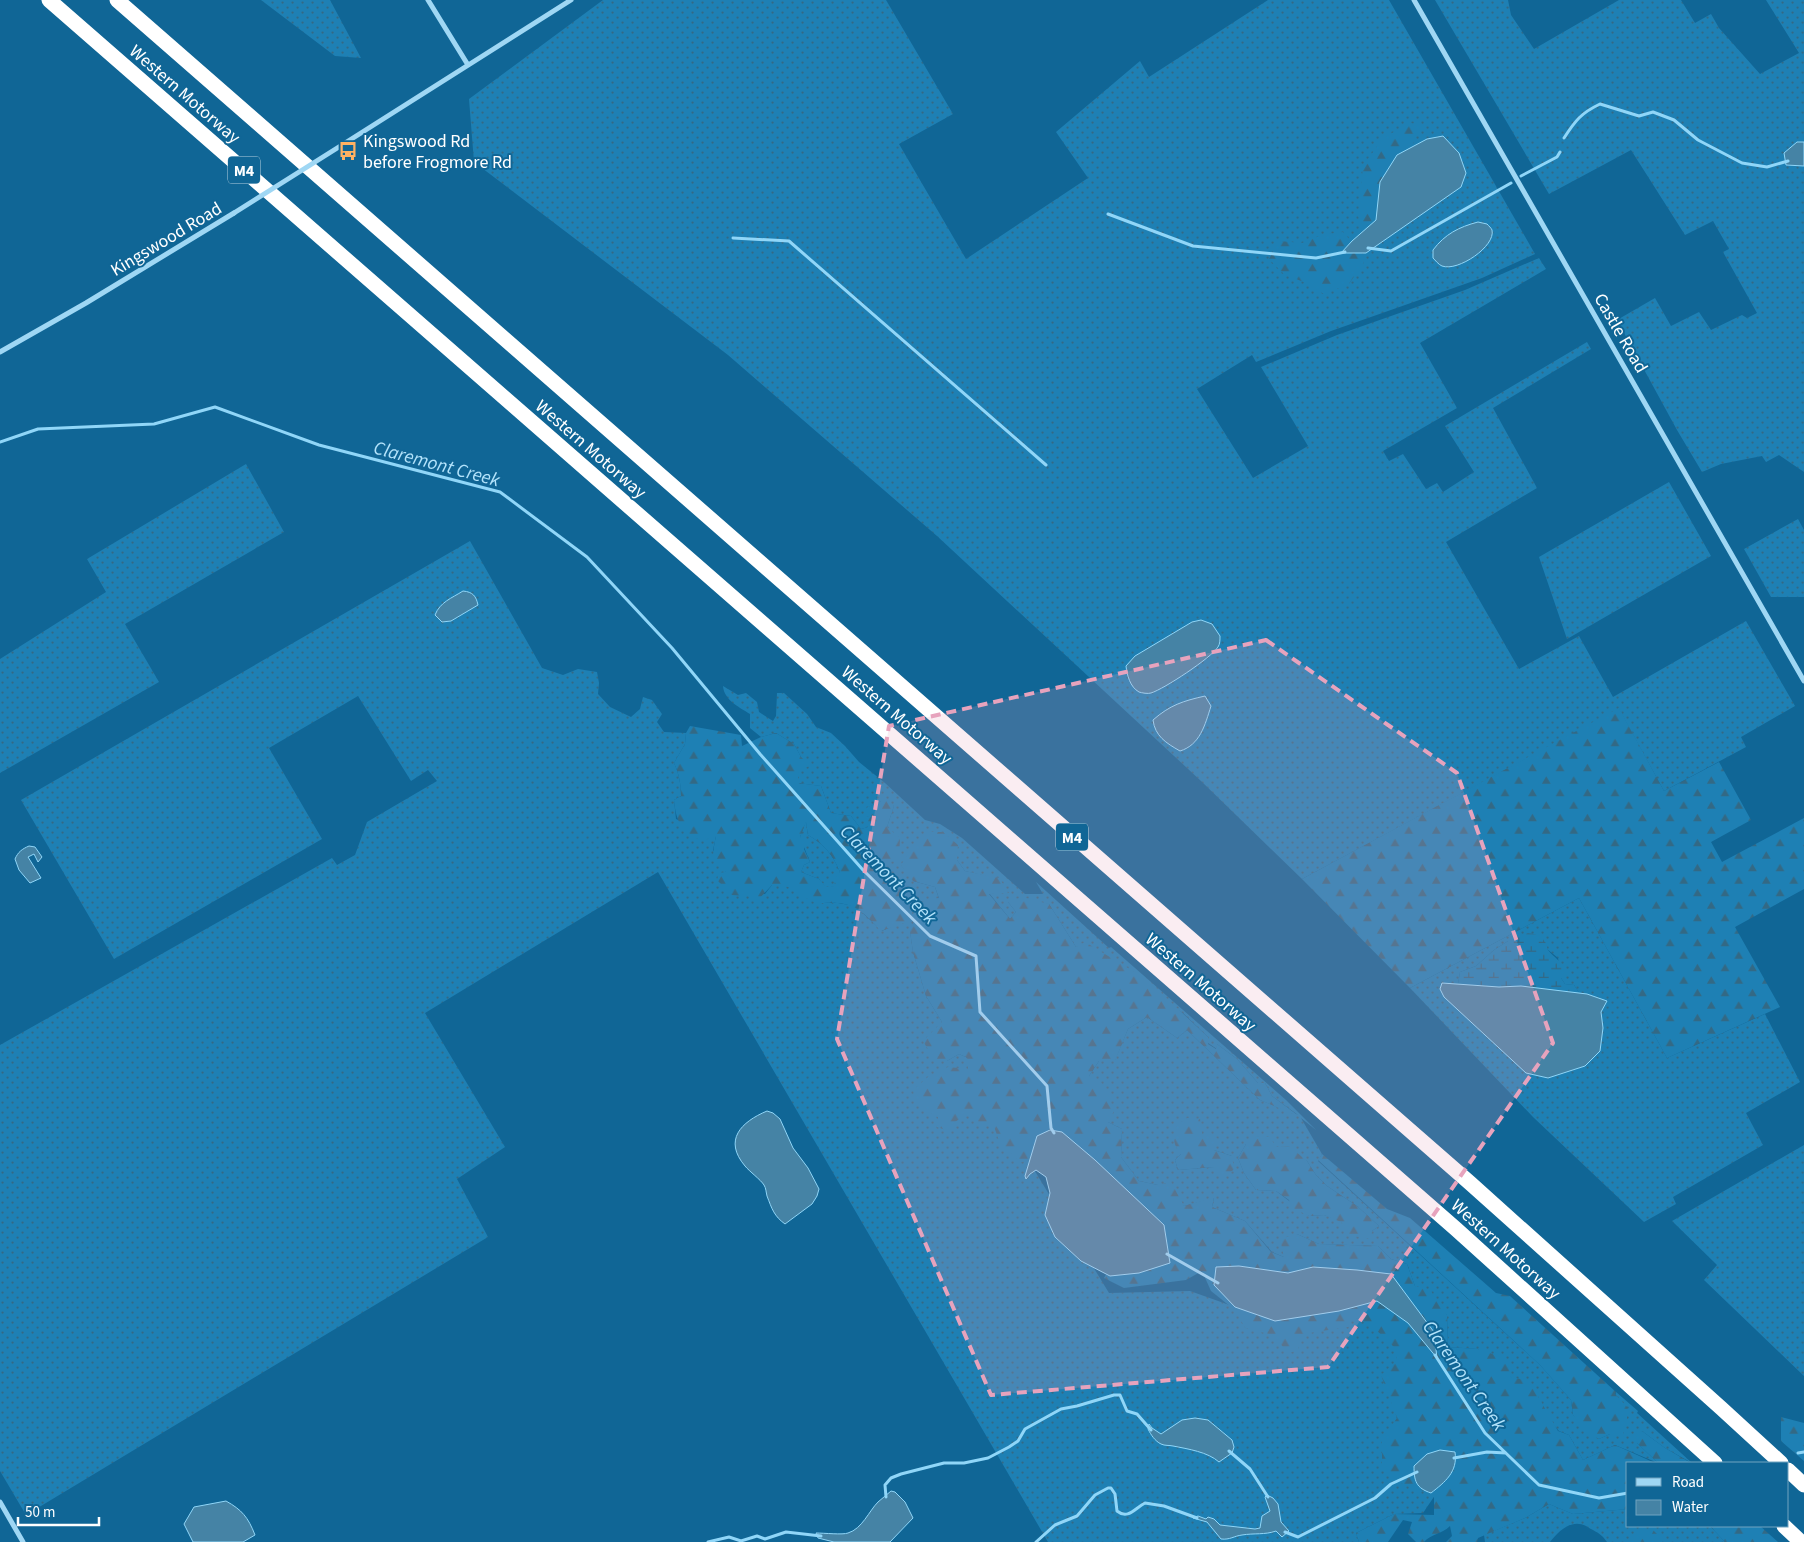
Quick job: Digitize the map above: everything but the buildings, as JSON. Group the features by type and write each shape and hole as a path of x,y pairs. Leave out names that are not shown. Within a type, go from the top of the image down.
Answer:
{"highway":[{"name":"Western Motorway","path":"49,0 1342,1129 1714,1462"},
{"name":"Western Motorway","path":"117,0 1455,1170 1779,1462"},
{"path":"1789,1471 1804,1485"},
{"path":"1785,1527 1801,1542"}],"street":[{"path":"428,0 468,65"},
{"name":"Kingswood Road","path":"0,352 86,303 234,213 571,0"},
{"name":"Castle Road","path":"1414,0 1804,681"},
{"path":"0,1502 23,1542"}],"highlighted area":[{"path":"1266,640 1457,773 1553,1043 1328,1367 991,1395 837,1039 889,726"}],"green space":[{"path":"261,0 330,0 361,58 335,56"},
{"path":"603,0 886,0 953,114 899,144 966,259 1088,178 1056,132 1140,61 1149,77 1268,0 1389,0 1535,254 1482,278 1331,331 1256,362 1252,355 1197,389 1253,478 1308,446 1261,367 1337,335 1465,290 1539,258 1546,269 1420,343 1457,408 1383,451 1389,461 1403,454 1426,489 1437,483 1443,492 1474,472 1445,426 1587,342 1591,349 1493,408 1537,488 1446,542 1519,669 1579,636 1613,697 1746,621 1795,706 1741,737 1746,747 1664,791 1619,709 1302,879 1201,781 937,536 728,355 474,162 469,99"},
{"path":"1435,0 1508,0 1511,15 1534,49 1619,0 1681,0 1695,23 1711,14 1719,28 1760,74 1799,53 1766,0 1804,0 1804,142 1796,142 1786,165 1804,166 1804,472 1779,455 1766,462 1762,456 1721,464 1702,472 1617,320 1655,298 1671,326 1699,312 1711,330 1742,315 1747,318 1757,313 1723,252 1729,249 1713,221 1685,235 1631,150 1549,194"},
{"path":"1410,123 1421,125 1381,220 1364,229 1358,216 1363,166 1383,138"},
{"path":"1343,232 1357,248 1364,262 1349,284 1324,294 1304,282 1285,275 1269,259 1279,241 1302,243 1322,235"},
{"path":"246,464 284,532 125,624 159,682 0,773 0,659 106,592 87,559"},
{"path":"1669,482 1711,556 1567,639 1539,557"},
{"path":"1798,519 1804,530 1804,597 1771,597 1744,549"},
{"path":"470,541 542,668 563,675 578,669 597,672 598,694 610,707 631,717 640,709 643,697 652,700 662,714 657,722 664,732 686,733 685,744 674,763 681,792 681,796 674,800 676,819 716,836 713,850 726,872 732,895 765,894 772,885 785,884 825,903 855,906 882,931 893,926 892,885 883,863 887,827 894,806 881,801 867,808 873,817 868,827 861,829 851,816 831,813 821,786 797,783 801,757 794,744 776,733 761,737 750,728 750,714 729,699 723,686 738,695 746,693 757,702 759,712 773,721 776,716 777,693 784,693 807,714 816,727 831,733 859,762 925,820 940,824 962,838 1025,894 1043,894 1036,882 1109,948 1111,947 1286,1100 1316,1130 1301,1118 1322,1154 1318,1161 1540,1365 1571,1400 1573,1415 1599,1439 1610,1434 1616,1392 1691,1462 1665,1448 1642,1431 1637,1443 1657,1462 1615,1445 1583,1460 1569,1435 1559,1431 1511,1377 1478,1349 1448,1347 1447,1315 1415,1286 1407,1264 1391,1259 1378,1246 1319,1244 1297,1234 1284,1257 1272,1252 1245,1221 1212,1207 1214,1198 1184,1206 1158,1185 1139,1181 1121,1157 1122,1129 1108,1122 1089,1076 1099,1061 1115,1060 1128,1029 1147,1017 1177,1038 1187,1030 1260,1100 1298,1115 1272,1096 1265,1083 1258,1083 1237,1059 1217,1044 1217,1049 1208,1043 1208,1037 1183,1013 1076,947 1049,904 1008,902 1016,912 1010,919 989,893 999,879 965,871 957,860 913,881 935,887 939,899 910,931 913,952 926,996 942,1022 947,1061 959,1054 968,1058 971,1066 1109,1293 1190,1291 1235,1307 1377,1301 1475,1436 1423,1513 1394,1514 1356,1533 1359,1542 1048,1542 658,872 425,1013 505,1147 457,1179 488,1237 26,1515 0,1471 0,1045 332,858 337,865 355,855 367,822 437,781 428,770 411,781 358,696 269,748 322,839 114,959 21,800","holes":["1246,1144 1277,1147 1307,1161 1316,1175 1327,1186 1357,1206 1379,1226 1372,1231 1324,1215 1309,1216 1276,1191 1256,1190 1244,1173 1238,1158","1214,1150 1232,1156 1214,1167 1178,1170 1175,1160 1181,1154"]},
{"path":"1619,708 1664,791 1719,762 1751,820 1711,842 1722,862 1804,818 1804,889 1735,927 1780,1007 1667,1058 1579,898 1410,988 1302,879"},
{"path":"690,726 741,735 742,746 761,737 776,733 794,744 801,757 810,765 798,773 798,783 821,786 831,813 851,816 861,829 868,827 864,816 872,817 866,808 881,801 888,801 894,806 887,827 900,838 899,860 884,863 889,870 891,882 911,889 915,903 910,921 881,931 867,916 850,906 837,903 813,902 793,889 779,885 772,885 757,901 748,896 732,895 717,880 719,873 726,872 715,860 716,836 702,841 685,830 676,815 674,800 681,796 681,792 674,763 685,744 686,733","holes":["806,822 808,835 823,846 837,866 840,872 836,877 834,886 826,887 819,879 801,872 804,865 810,862 804,849 805,841 800,837"]},
{"path":"806,821 808,835 819,842 827,851 840,872 835,886 826,888 819,879 801,872 804,865 810,862 800,837"},
{"path":"928,832 943,832 958,845 957,860 965,871 999,878 1009,893 989,894 1010,919 1016,912 1008,902 1022,897 1049,904 1076,947 1085,942 1146,979 1208,1037 1208,1044 1216,1049 1217,1044 1237,1059 1258,1083 1265,1083 1272,1096 1300,1117 1260,1100 1187,1030 1177,1038 1147,1017 1128,1029 1115,1061 1099,1061 1089,1076 1105,1085 1114,1111 1108,1122 1122,1129 1121,1157 1139,1181 1158,1185 1171,1182 1184,1206 1214,1197 1212,1207 1245,1221 1271,1252 1284,1257 1280,1239 1297,1234 1319,1244 1378,1246 1391,1259 1407,1264 1415,1286 1430,1290 1447,1315 1448,1347 1478,1349 1507,1359 1511,1377 1529,1381 1558,1431 1569,1435 1583,1460 1615,1445 1653,1462 1626,1462 1626,1509 1573,1514 1549,1504 1525,1518 1478,1538 1477,1542 1446,1542 1452,1536 1450,1526 1424,1542 1416,1542 1408,1534 1412,1522 1403,1520 1388,1542 1359,1542 1356,1533 1394,1514 1434,1515 1434,1497 1424,1491 1404,1485 1382,1466 1382,1439 1397,1418 1381,1375 1397,1361 1395,1348 1372,1326 1354,1317 1348,1327 1302,1334 1298,1350 1288,1353 1273,1335 1245,1328 1236,1311 1211,1291 1202,1271 1186,1280 1124,1288 1104,1278 1112,1263 1033,1160 1020,1162 1000,1143 993,1124 978,1126 968,1113 955,1122 949,1131 937,1127 938,1117 925,1110 916,1101 913,1090 928,1077 948,1067 968,1069 968,1058 959,1054 947,1061 935,1061 923,1041 942,1022 926,996 913,952 910,931 922,902 939,898 935,887 913,881 901,865 912,847"},
{"path":"1579,898 1667,1058 1765,1014 1800,1082 1746,1113 1763,1145 1673,1197 1676,1204 1644,1222 1533,1117 1410,988","holes":["1508,941 1547,949 1558,958 1561,978 1565,984 1574,985 1580,994 1587,994 1601,1012 1603,1028 1585,1066 1548,1078 1526,1073 1442,983 1458,984 1460,972 1476,966 1494,950"]},
{"path":"1528,933 1542,938 1548,950 1564,968 1565,972 1561,978 1565,984 1574,985 1580,994 1521,986 1499,987 1458,984 1460,972 1476,966 1494,950 1508,941"},
{"path":"1188,1118 1200,1119 1202,1134 1211,1133 1219,1140 1214,1150 1232,1156 1234,1169 1227,1176 1219,1175 1214,1167 1178,1170 1175,1160 1181,1154 1174,1140 1175,1133 1177,1124"},
{"path":"1255,1136 1269,1137 1277,1147 1289,1146 1307,1161 1316,1175 1327,1186 1357,1206 1379,1226 1372,1231 1370,1239 1350,1235 1341,1222 1324,1215 1309,1216 1291,1207 1289,1200 1276,1191 1256,1190 1244,1173 1238,1158 1246,1144"},
{"path":"1804,1145 1804,1376 1704,1280 1717,1265 1672,1221"},
{"path":"1322,1154 1387,1209 1410,1218 1496,1293 1510,1296 1616,1392 1615,1394 1627,1407 1627,1423 1623,1434 1610,1434 1599,1439 1585,1431 1573,1415 1571,1400 1540,1365 1318,1160"},
{"path":"1781,1417 1804,1423 1804,1461 1781,1441"},
{"path":"1642,1431 1665,1448 1689,1462 1657,1462 1637,1443 1635,1435"},
{"path":"1549,1504 1573,1514 1626,1509 1626,1527 1711,1527 1725,1542 1607,1542 1595,1531 1586,1526 1575,1524 1565,1527 1550,1542 1485,1542 1484,1535 1525,1518"},
{"path":"1711,1527 1761,1527 1778,1542 1725,1542"},
{"path":"1638,1529 1652,1529 1663,1540 1662,1542 1630,1542"}],"water":[{"path":"1443,136 1459,153 1466,173 1461,187 1366,253 1341,253 1376,220 1380,182 1397,155 1427,139"},
{"path":"1797,142 1804,142 1804,166 1786,165 1784,153"},
{"path":"1478,222 1489,226 1492,230 1492,236 1475,256 1449,267 1441,265 1433,258 1433,250 1448,235"},
{"path":"463,591 474,595 478,605 451,621 442,622 435,615 437,611 447,601"},
{"path":"1201,620 1212,624 1220,636 1219,646 1214,652 1187,673 1166,686 1151,693 1136,690 1127,673 1126,666 1135,656 1192,622"},
{"path":"1205,696 1211,706 1201,733 1192,744 1180,751 1159,735 1153,720 1177,704"},
{"path":"29,846 35,847 42,857 38,862 34,854 28,857 41,878 30,883 19,870 15,859 20,851"},
{"path":"1442,983 1499,987 1521,986 1587,994 1607,1001 1601,1012 1603,1028 1600,1051 1585,1066 1548,1078 1526,1073 1444,997 1440,989"},
{"path":"767,1111 780,1119 793,1148 808,1168 819,1189 812,1204 785,1224 774,1212 764,1185 745,1166 736,1148 735,1140 743,1126"},
{"path":"1050,1130 1062,1132 1095,1160 1164,1225 1170,1263 1139,1273 1110,1276 1081,1261 1055,1237 1045,1215 1050,1193 1046,1177 1036,1170 1026,1179 1025,1176 1037,1136"},
{"path":"1239,1266 1288,1273 1313,1267 1391,1274 1434,1332 1437,1358 1408,1323 1377,1301 1339,1311 1275,1321 1235,1307 1214,1285 1216,1267"},
{"path":"1195,1418 1208,1420 1232,1440 1234,1447 1232,1453 1219,1462 1197,1451 1161,1444 1153,1438 1148,1429 1149,1424 1161,1434 1182,1420"},
{"path":"1440,1450 1455,1452 1454,1465 1446,1480 1431,1493 1422,1489 1417,1483 1414,1466 1427,1454"},
{"path":"891,1491 895,1492 905,1502 913,1518 890,1542 834,1542 818,1538 816,1533 842,1534 853,1531 878,1502"},
{"path":"1267,1495 1278,1504 1281,1522 1289,1531 1282,1537 1276,1531 1221,1539 1207,1522 1193,1518 1198,1516 1206,1519 1208,1517 1214,1519 1220,1525 1260,1528 1262,1516 1270,1511 1265,1497"},
{"path":"226,1501 244,1515 255,1535 243,1542 193,1542 184,1524 194,1507"}],"waterway":[{"path":"1564,138 1579,118 1600,104 1639,116 1653,112 1674,120 1698,140 1742,163 1767,167 1788,161"},
{"path":"1521,176 1557,157 1560,152"},
{"path":"1368,248 1391,251 1511,183"},
{"path":"1108,214 1193,246 1316,258 1345,252"},
{"path":"733,238 789,241 1046,465"},
{"name":"Claremont Creek","path":"0,442 38,429 154,424 215,407 319,445 500,492 587,557 672,648 760,754 863,870 930,936 976,956 980,1012 1047,1086 1051,1128 1054,1133"},
{"name":"Claremont Creek","path":"1167,1254 1218,1283"},
{"name":"Claremont Creek","path":"1435,1355 1485,1433 1539,1485 1599,1498 1626,1493"},
{"path":"886,1497 885,1485 891,1478 944,1463 964,1463 988,1458 1018,1441 1025,1429 1061,1409 1114,1395 1120,1395 1127,1411 1137,1414 1151,1430"},
{"path":"1229,1451 1250,1469 1268,1497"},
{"path":"1454,1458 1487,1452 1506,1453"},
{"name":"Claremont Creek","path":"1798,1453 1804,1452"},
{"path":"1285,1532 1298,1537 1375,1498 1391,1484 1417,1472"},
{"path":"1036,1542 1055,1525 1077,1516 1095,1495 1108,1488 1111,1488 1115,1494 1117,1511 1121,1513 1128,1514 1145,1503 1164,1506 1197,1518"},
{"path":"708,1542 729,1537 741,1541 757,1536 765,1539 786,1532 821,1536"}],"place":[{"name":"Kingswood Rd before Frogmore Rd","path":"348,151"}]}
